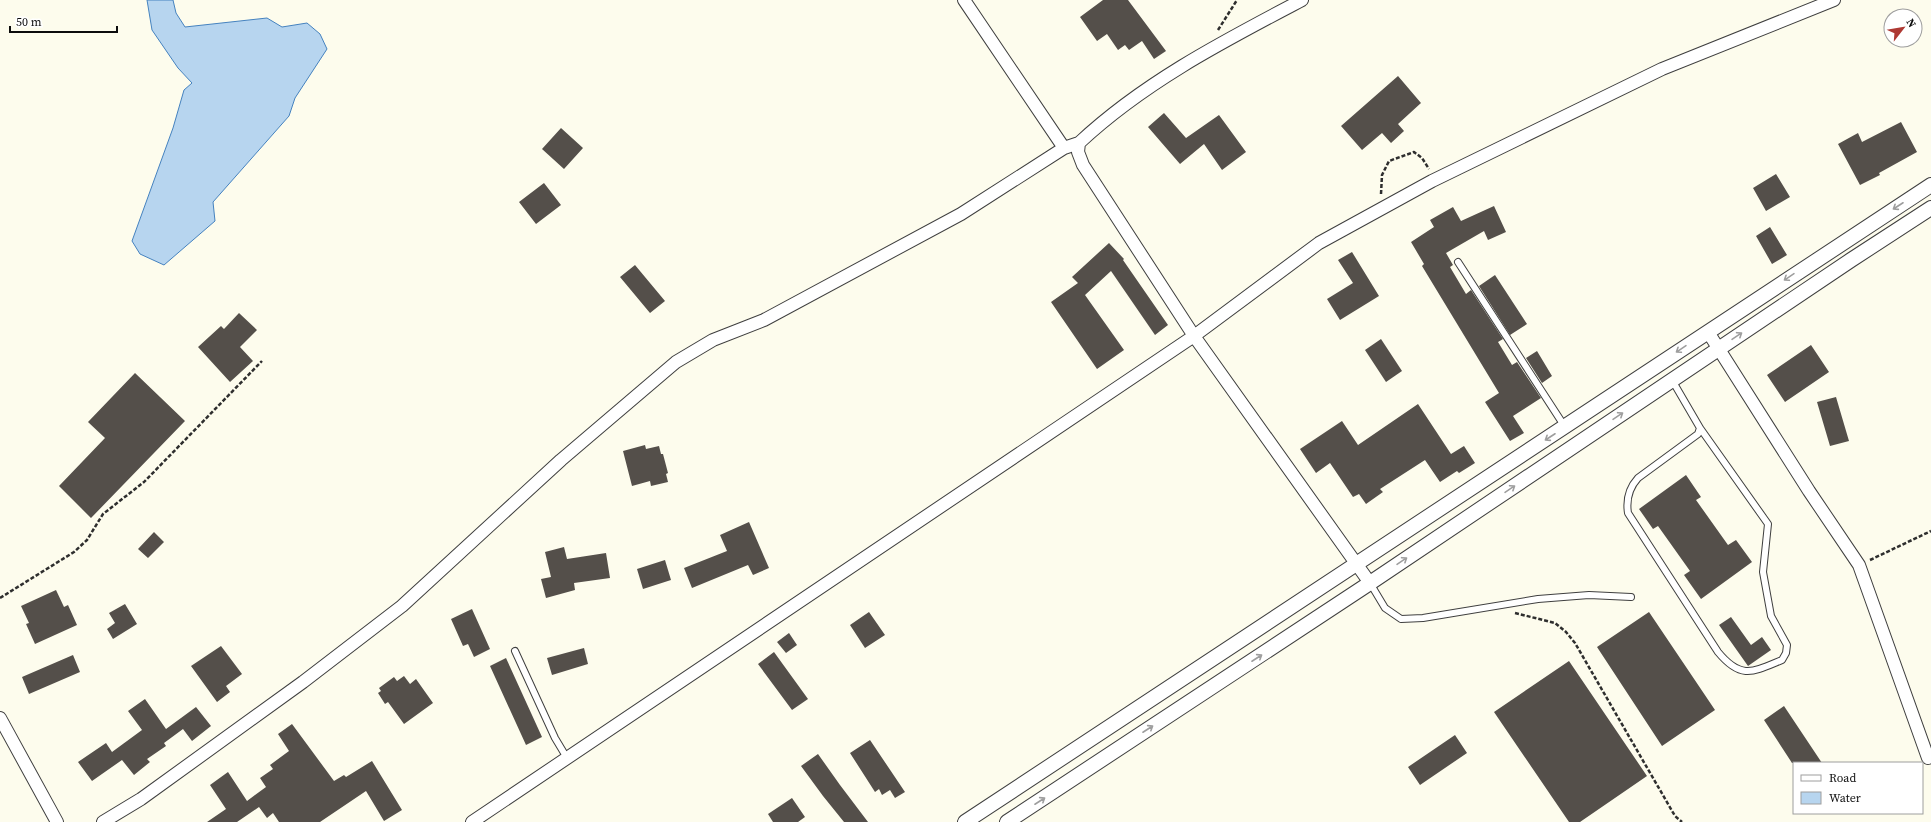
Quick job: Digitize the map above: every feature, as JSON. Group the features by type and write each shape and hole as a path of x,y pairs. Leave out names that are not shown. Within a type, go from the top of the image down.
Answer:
{"street":[{"path":"964,0 1064,148"},
{"path":"104,822 141,799 284,695 402,606 561,460 676,362 713,340 764,320 961,214 1064,148 1079,143 1096,126 1126,104 1204,52 1302,0"},
{"path":"472,822 1194,336 1319,243 1432,180 1662,69 1834,0"},
{"path":"1079,143 1078,152 1083,165 1194,336 1370,583"},
{"path":"965,822 1931,185"},
{"path":"1007,822 1370,583 1719,348 1931,208"},
{"path":"1708,332 1809,491 1859,565 1928,758"},
{"path":"0,718 57,822"}],"lane":[{"path":"1458,262 1565,427"},
{"path":"1672,380 1700,428 1768,524 1763,572 1771,616 1787,645 1786,653 1782,660 1753,672 1739,670 1731,666 1718,652 1628,513 1627,505 1632,486 1638,478 1698,434 1700,428"},
{"path":"1370,583 1385,608 1401,618 1423,618 1553,598 1589,595 1631,597"},
{"path":"515,651 554,738 567,758"}],"path":[{"path":"1216,32 1237,0"},
{"path":"1383,208 1380,187 1382,175 1389,161 1414,152 1422,158 1428,167 1432,180"},
{"path":"0,598 74,552 87,540 103,514 144,482 262,361"},
{"path":"1859,565 1931,531"},
{"path":"1494,607 1555,624 1566,632 1575,643 1675,816 1682,822"}],"water":[{"path":"147,0 173,0 176,13 185,27 267,18 282,27 307,23 320,34 327,49 295,98 289,116 213,202 215,221 164,265 140,254 132,241 173,128 184,90 192,83 178,68 152,30"}],"building":[{"path":"1103,0 1128,0 1166,51 1154,59 1142,41 1129,50 1125,45 1118,50 1107,34 1097,41 1080,17"},
{"path":"1398,76 1421,103 1398,124 1404,131 1391,143 1382,133 1362,150 1341,126"},
{"path":"1164,113 1186,138 1219,115 1246,152 1222,170 1204,144 1180,164 1148,127"},
{"path":"1901,122 1917,152 1879,173 1880,175 1860,185 1838,144 1858,133 1862,142"},
{"path":"561,128 583,148 564,169 542,149"},
{"path":"1776,174 1790,197 1766,211 1753,188"},
{"path":"544,183 561,205 536,224 519,202"},
{"path":"1494,206 1506,232 1488,240 1484,231 1446,253 1453,265 1450,267 1466,294 1471,290 1503,339 1498,342 1512,365 1517,362 1541,398 1513,416 1524,433 1510,441 1485,402 1499,393 1422,266 1424,264 1411,242 1434,227 1430,220 1453,207 1461,221"},
{"path":"1770,227 1787,255 1772,264 1756,236"},
{"path":"1109,243 1124,259 1123,260 1168,325 1155,335 1111,271 1085,295 1124,350 1097,369 1051,302 1078,283 1072,277"},
{"path":"1352,252 1379,296 1340,320 1327,299 1353,283 1338,260"},
{"path":"635,265 665,301 650,313 620,277"},
{"path":"1495,275 1527,324 1510,335 1479,286"},
{"path":"239,313 257,330 240,347 253,361 230,382 198,347 221,326 224,329"},
{"path":"1381,339 1402,371 1386,382 1365,350"},
{"path":"1811,345 1829,372 1785,402 1767,375"},
{"path":"1537,351 1552,376 1542,383 1526,358"},
{"path":"135,373 185,421 91,518 59,486 105,438 88,422"},
{"path":"1836,397 1849,441 1830,446 1817,402"},
{"path":"1418,404 1451,454 1464,446 1475,463 1459,473 1457,471 1440,482 1425,460 1380,489 1383,492 1366,504 1359,494 1353,497 1330,463 1316,473 1300,449 1342,421 1358,445"},
{"path":"645,445 646,449 659,446 661,454 663,454 668,473 666,474 668,482 651,486 650,481 632,486 623,451"},
{"path":"1686,475 1701,497 1696,500 1728,545 1736,540 1752,562 1701,599 1684,575 1690,571 1658,526 1653,529 1639,509"},
{"path":"749,522 769,568 753,575 748,565 692,588 684,568 727,551 720,535"},
{"path":"154,532 164,542 148,558 138,549"},
{"path":"564,547 567,559 606,553 610,578 574,583 575,590 546,598 541,579 551,577 545,552"},
{"path":"665,560 671,580 643,589 637,569"},
{"path":"56,590 64,607 68,605 77,625 35,644 26,624 29,623 21,606"},
{"path":"125,604 137,624 113,639 107,629 115,623 109,613"},
{"path":"472,609 490,649 474,657 468,644 463,646 451,619"},
{"path":"869,612 885,635 865,648 850,625"},
{"path":"1649,612 1715,710 1662,746 1597,647"},
{"path":"1731,617 1751,645 1762,637 1771,650 1748,666 1719,625"},
{"path":"789,633 797,645 786,653 777,642"},
{"path":"221,646 242,674 226,686 230,692 217,702 191,666"},
{"path":"584,648 588,664 552,675 547,658"},
{"path":"774,652 808,699 792,710 758,664"},
{"path":"73,655 80,672 29,694 22,677"},
{"path":"506,658 542,737 526,745 490,666"},
{"path":"1569,661 1647,776 1580,822 1569,822 1494,712"},
{"path":"404,676 410,684 416,679 433,703 404,724 388,702 385,704 378,693 381,691 379,688 394,677 397,681"},
{"path":"145,699 166,729 196,707 211,726 192,741 183,729 164,743 166,746 147,759 150,762 134,775 122,760 92,781 78,762 106,743 112,752 142,730 128,711"},
{"path":"1784,706 1821,762 1792,763 1764,720"},
{"path":"292,724 334,781 344,775 346,777 372,761 402,810 384,821 366,791 320,822 279,822 273,813 267,818 259,807 237,822 207,822 226,809 210,785 228,772 247,801 266,787 260,778 273,769 270,765 289,751 278,734"},
{"path":"1455,735 1467,753 1420,785 1408,767"},
{"path":"870,740 905,792 895,798 890,790 882,795 879,789 875,792 850,753"},
{"path":"818,754 868,822 844,822 823,796 801,766"},
{"path":"792,798 805,817 798,822 773,822 768,814"}]}
